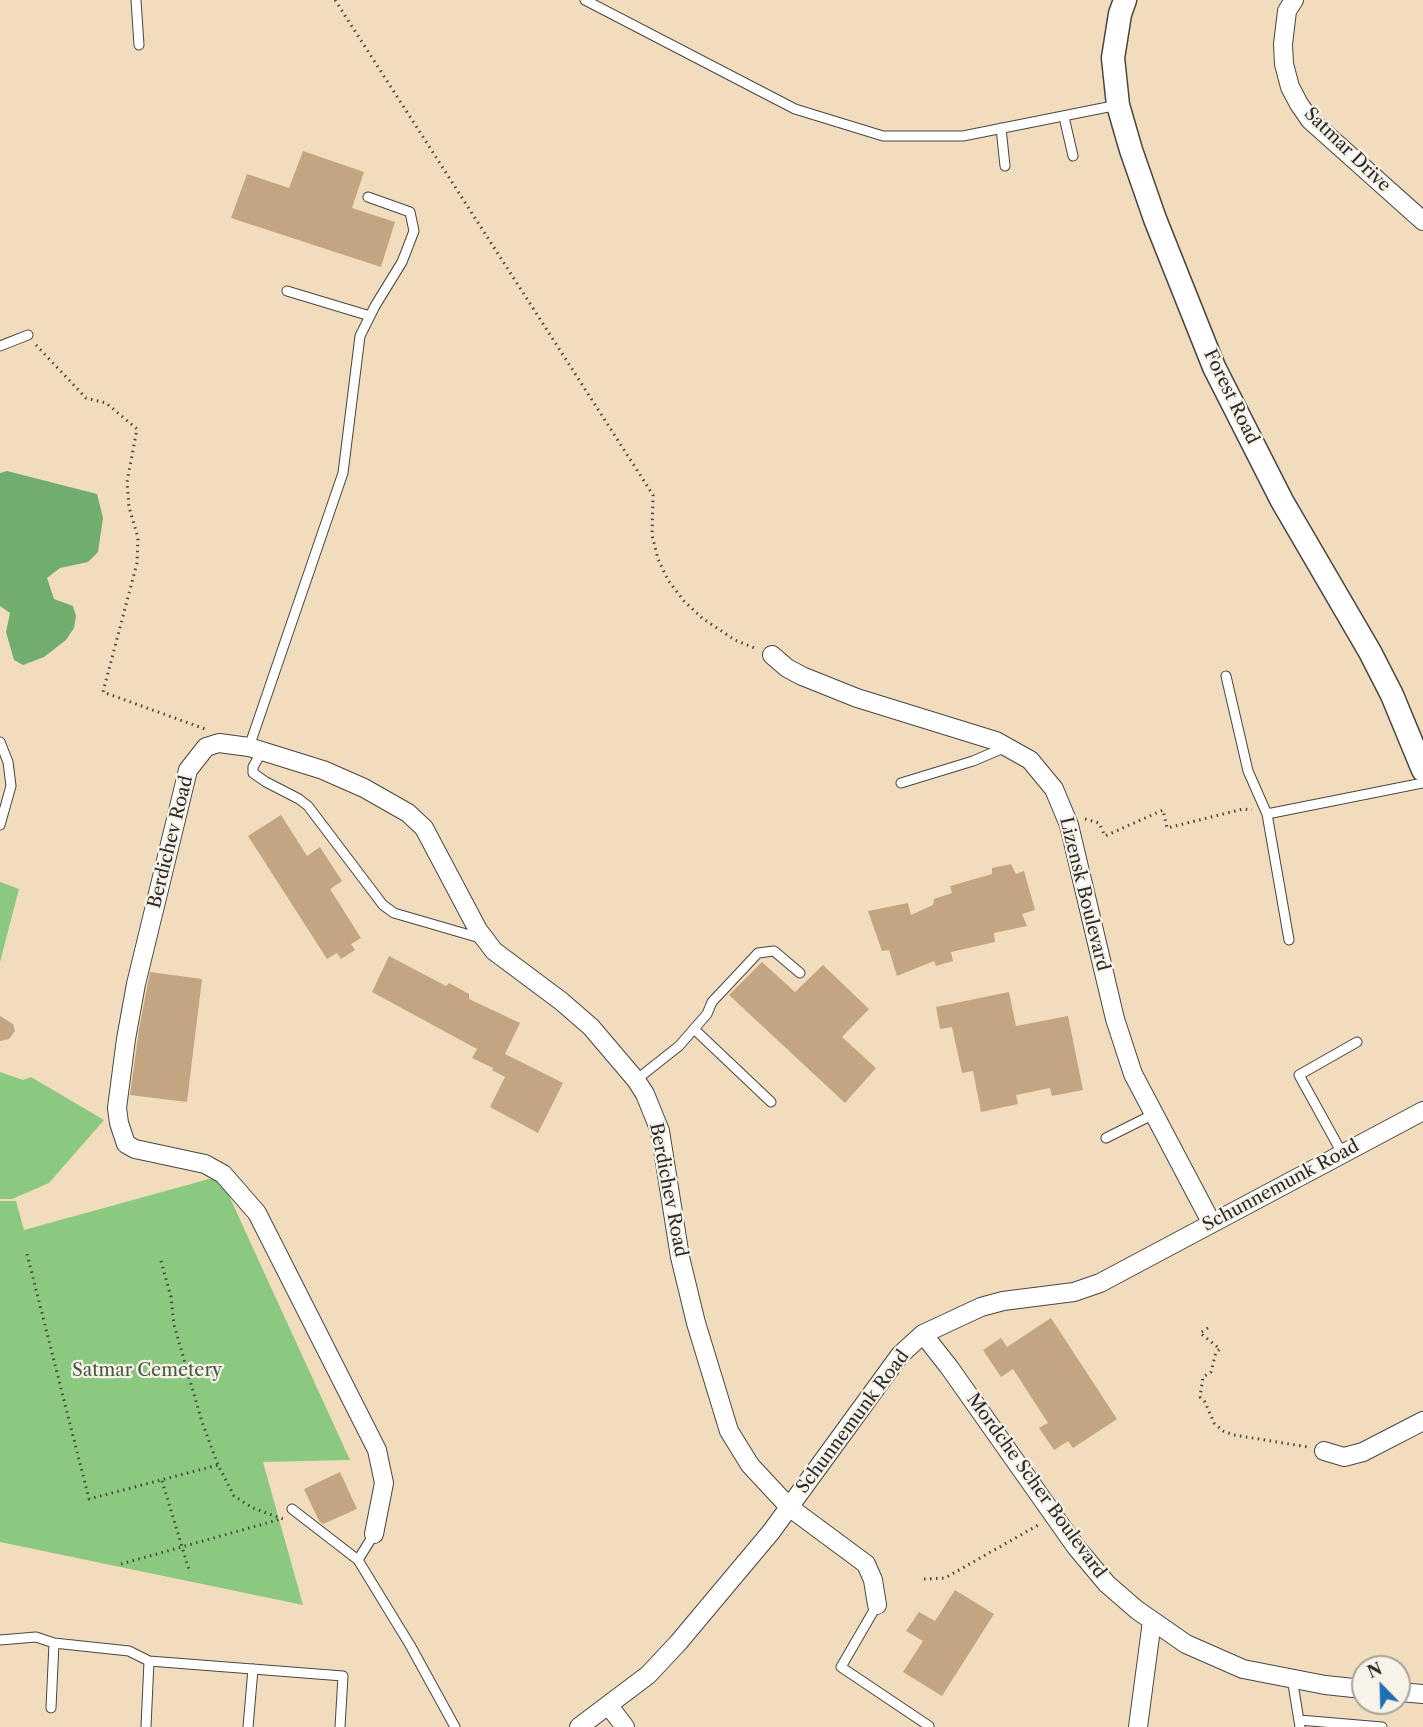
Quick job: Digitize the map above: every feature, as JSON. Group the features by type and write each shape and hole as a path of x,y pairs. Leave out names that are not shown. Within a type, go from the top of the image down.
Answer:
{"street":[{"name":"Forest Road","path":"1125,0 1120,14 1113,58 1118,105 1152,209 1214,367 1282,501 1370,652 1392,695 1423,770"},
{"name":"Satmar Drive","path":"1294,0 1287,11 1282,44 1290,87 1299,104 1310,120 1423,221"},
{"name":"Lizensk Boulevard","path":"772,655 787,668 802,676 857,698 996,741 1030,760 1054,789 1069,825 1115,1019 1133,1074 1211,1222"},
{"name":"Berdichev Road","path":"374,1534 384,1483 376,1450 257,1214 223,1174 205,1164 135,1149 126,1144 118,1123 117,1108 136,984 188,770 206,747 219,743 256,749 323,770 364,788 408,813 424,828 478,930 494,951 561,1001 591,1027 636,1080 645,1094 660,1131 680,1257 696,1323 729,1431 750,1465 789,1507 867,1564 873,1580 877,1605"},
{"name":"Schunnemunk Road","path":"579,1727 648,1675 678,1643 771,1532 900,1354 923,1334 981,1307 1003,1301 1074,1292 1100,1283 1423,1111"},
{"name":"Mordche Scher Boulevard","path":"923,1334 949,1367 1076,1547 1107,1584 1152,1621 1186,1644 1225,1662 1243,1669 1351,1688"},
{"path":"1324,1451 1344,1457 1363,1452 1423,1420"},
{"path":"1138,1727 1152,1621"},
{"path":"609,1706 625,1727"}],"lane":[{"path":"136,0 139,45"},
{"path":"585,0 795,109 883,136 963,136 1118,105"},
{"path":"1064,117 1073,156"},
{"path":"1001,128 1005,166"},
{"path":"368,197 410,212 414,231 402,262 360,336 343,473 256,749 253,773 308,806 383,905 394,913 485,939"},
{"path":"287,291 370,316"},
{"path":"0,346 28,336"},
{"path":"1226,676 1248,771 1267,813 1290,940"},
{"path":"0,741 8,762 11,786 0,825"},
{"path":"901,783 973,761 1006,747"},
{"path":"1267,813 1423,783"},
{"path":"636,1080 679,1046 707,1014 712,1002 758,953 774,951 800,973"},
{"path":"694,1029 771,1102"},
{"path":"1342,1153 1299,1075 1357,1042"},
{"path":"1106,1138 1155,1114"},
{"path":"292,1509 358,1560 410,1645 455,1727"},
{"path":"358,1560 374,1534"},
{"path":"877,1605 841,1667 929,1726"},
{"path":"0,1640 36,1637 54,1643 129,1652 149,1661 343,1676 340,1727"},
{"path":"51,1708 54,1643"},
{"path":"146,1727 149,1661"},
{"path":"248,1727 253,1669"},
{"path":"1292,1678 1300,1723 1382,1727"}],"path":[{"path":"334,0 652,495 652,535 658,559 668,580 684,601 702,618 735,640 772,655"},
{"path":"28,336 86,398 106,403 137,429 127,482 129,507 138,538 137,563 103,692 207,730 219,743"},
{"path":"1069,825 1085,819 1099,823 1105,836 1163,810 1167,828 1243,809 1267,813"},
{"path":"27,1254 89,1499 218,1465"},
{"path":"121,1564 283,1519 252,1508 234,1496 218,1465 201,1422 177,1336 171,1297 161,1261"},
{"path":"1208,1328 1200,1333 1220,1349 1216,1352 1211,1372 1203,1377 1200,1397 1205,1401 1214,1423 1223,1431 1234,1435 1299,1444 1324,1451"},
{"path":"162,1481 190,1573"},
{"path":"924,1579 945,1578 1054,1516"}],"green space":[{"path":"7,471 97,494 103,518 98,552 88,562 60,568 47,578 54,599 73,606 76,616 74,628 66,640 44,657 23,665 14,660 6,632 10,613 0,606 0,473"},
{"path":"0,882 19,889 0,962"},
{"path":"0,1072 23,1080 31,1077 104,1120 49,1183 12,1199 0,1199"},
{"name":"Satmar Cemetery","path":"220,1176 350,1460 263,1462 303,1605 0,1542 0,1201 16,1201 24,1230"}],"building":[{"path":"303,151 364,172 352,208 395,222 381,267 231,218 247,174 289,188"},
{"path":"281,815 307,856 320,847 342,881 330,889 361,938 351,944 355,950 341,959 337,953 327,959 248,836"},
{"path":"1011,864 1016,874 1024,871 1035,910 1022,914 1027,926 994,933 995,942 951,952 953,961 936,966 934,961 897,976 889,950 882,951 868,911 908,903 911,915 933,905 934,899 952,893 950,886 992,874 992,868"},
{"path":"389,956 446,986 449,983 469,994 469,999 520,1023 505,1054 563,1083 538,1133 490,1107 505,1077 492,1070 493,1068 472,1058 477,1049 372,992"},
{"path":"762,962 795,992 823,965 869,1009 842,1037 876,1068 845,1103 729,995"},
{"path":"150,972 202,979 187,1102 130,1095"},
{"path":"1009,992 1016,1026 1068,1016 1083,1090 1052,1096 1050,1088 1016,1095 1018,1104 981,1112 973,1071 962,1073 952,1027 940,1029 936,1007"},
{"path":"0,1016 13,1024 15,1031 9,1039 0,1041"},
{"path":"1051,1318 1117,1419 1073,1448 1068,1441 1054,1450 1039,1428 1048,1423 1013,1369 1001,1377 983,1350 1001,1338 1007,1347"},
{"path":"340,1472 357,1509 323,1524 319,1521 304,1489"},
{"path":"955,1590 994,1614 942,1696 903,1672 923,1641 906,1631 919,1612 935,1621"}]}
